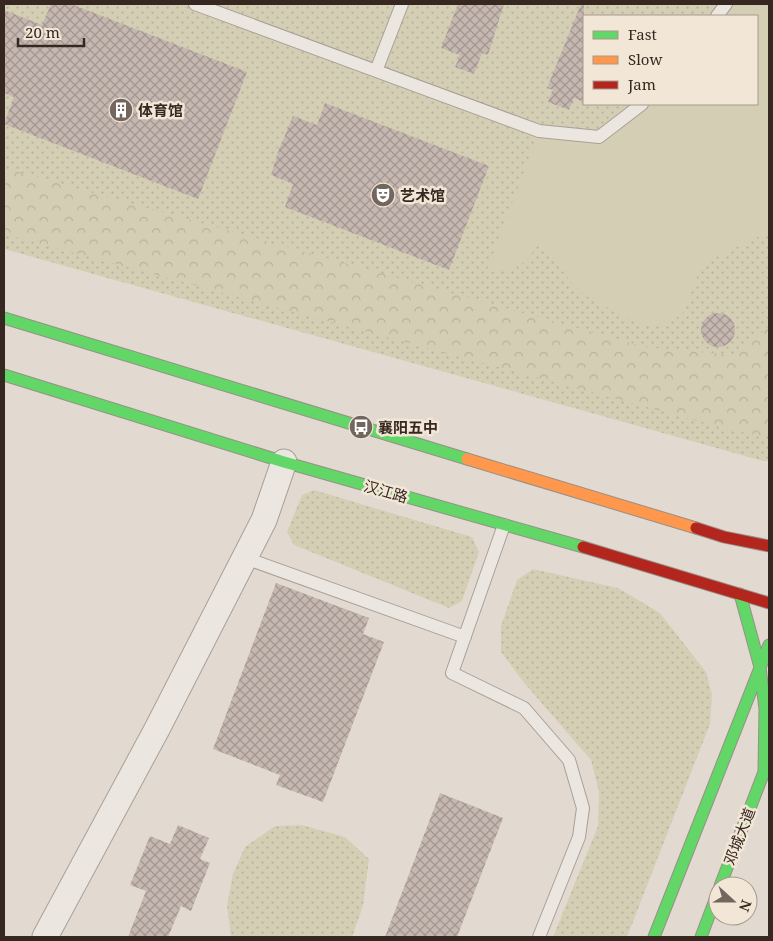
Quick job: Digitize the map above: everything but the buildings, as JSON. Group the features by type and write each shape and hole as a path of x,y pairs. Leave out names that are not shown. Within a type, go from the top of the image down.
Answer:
{"main road":[{"path":"4,318 724,537 769,546"},
{"name":"汉江路","path":"4,375 284,462 769,603"},
{"path":"754,543 769,537"},
{"path":"740,594 760,667 765,709 764,771"},
{"path":"654,937 769,645"},
{"name":"邓城大道","path":"724,876 769,759"},
{"path":"701,937 708,918"}],"street":[{"path":"45,937 157,729 245,558 264,520 284,462"}],"lane":[{"path":"195,4 539,132 599,137 641,105"},
{"path":"376,71 402,4"},
{"path":"718,15 726,4"},
{"path":"504,525 452,673 524,708 569,760 583,808 579,837 538,937"},
{"path":"245,558 464,637"}],"green space":[{"path":"4,4 769,4 769,461 763,461 4,249"},
{"path":"726,4 769,4 769,228 764,234 714,258 698,275 682,315 658,326 638,324 584,295 568,279 558,260 538,245 522,264 511,269 486,273 539,131 599,137 641,105 758,105 758,15 718,15"},
{"path":"4,168 645,347 731,355 767,329 769,323 769,435 765,437 728,429 4,234"},
{"path":"314,490 472,537 479,552 462,601 449,608 294,545 287,532 302,495"},
{"path":"533,569 618,588 660,613 706,672 712,695 710,724 627,937 553,937 598,826 599,792 591,760 525,684 501,652 501,626 517,580"},
{"path":"302,825 345,837 369,859 363,906 352,937 231,937 227,905 233,874 245,847 275,826"}],"traffic: fast":[{"path":"4,318 467,459"},
{"path":"4,375 284,462 583,547"},
{"path":"740,594 760,667 765,709 764,771"},
{"path":"654,937 769,645"},
{"path":"724,876 769,759"},
{"path":"701,937 708,918"}],"traffic: slow":[{"path":"467,459 696,528"}],"traffic: jam":[{"path":"696,528 724,537 769,546"},
{"path":"583,547 769,603"}],"place":[{"name":"体育馆","path":"121,110"},
{"name":"艺术馆","path":"383,195"},
{"name":"襄阳五中","path":"361,427"}]}
